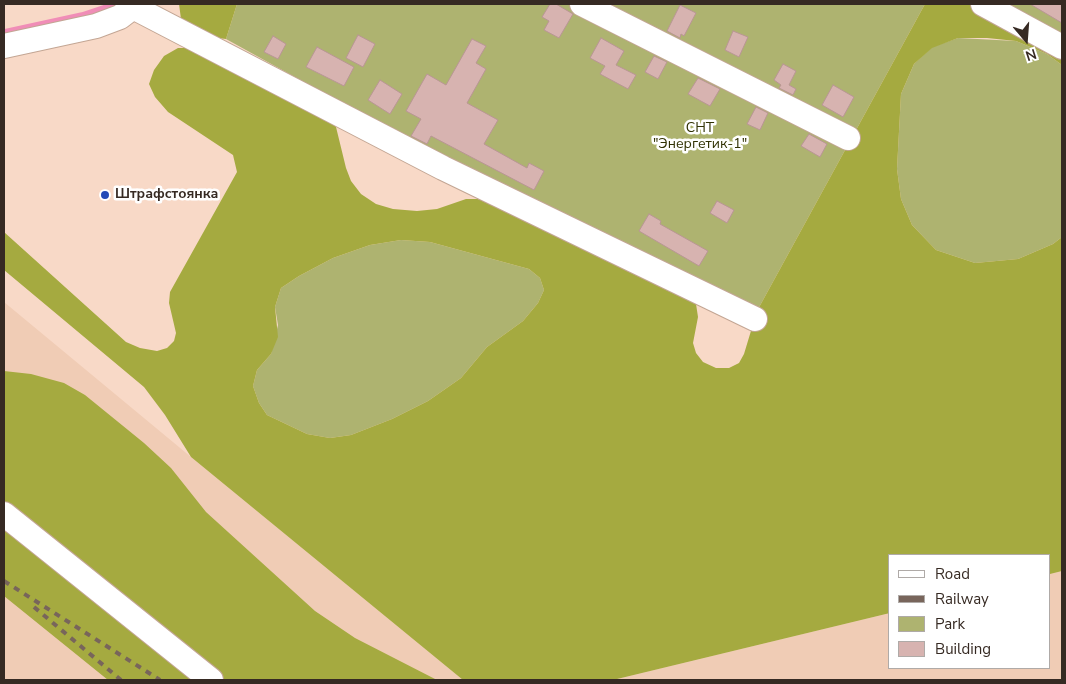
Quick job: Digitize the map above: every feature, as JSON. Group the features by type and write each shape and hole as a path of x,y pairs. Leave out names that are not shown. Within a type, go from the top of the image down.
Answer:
{"street":[{"path":"582,4 848,138"},
{"path":"983,4 1062,47"},
{"path":"4,46 96,26 120,17 135,6 451,172 755,319"},
{"path":"4,514 211,680"}],"shaded area":[{"path":"179,4 237,4 226,39 210,37 181,19"},
{"path":"925,4 972,4 1062,54 1062,65 1047,54 1016,41 987,38 958,38 932,48 914,64 901,94 897,169 901,199 912,225 936,250 975,263 1018,259 1053,244 1062,237 1062,571 1051,574 1051,554 888,554 888,613 613,680 463,680 191,457 165,415 144,387 4,270 4,232 126,342 140,348 157,351 167,348 174,341 176,333 169,303 170,292 237,172 233,155 168,112 155,97 149,84 154,70 164,56 178,48 189,48 330,120 336,127 351,181 361,194 376,204 393,209 417,211 437,209 466,199 478,199 495,205 696,304 698,317 693,343 696,353 703,362 716,368 729,368 739,363 744,354 757,311","holes":["401,240 430,242 529,269 540,278 544,290 538,303 523,321 487,347 461,378 428,401 392,419 351,435 330,438 307,434 267,415 259,403 253,386 257,370 271,354 278,337 275,307 281,288 333,258 370,245"]},
{"path":"4,302 191,457 463,680 4,680"},
{"path":"4,371 31,374 64,383 85,395 144,443 171,468 206,512 315,611 355,638 437,680 108,680 4,596"},
{"path":"1062,571 1062,680 613,680 888,613 888,669 1051,669 1051,574"}],"green space":[{"name":"СНТ \"Энергетик-1\"","path":"237,4 925,4 757,311 476,177 226,39"},
{"path":"972,4 1062,4 1062,54"},
{"path":"958,38 1016,41 1047,54 1062,65 1062,237 1053,244 1018,259 975,263 936,250 912,225 901,199 897,169 901,94 914,64 932,47"},
{"path":"401,240 430,242 529,269 540,278 544,290 538,303 523,321 487,347 461,378 428,401 392,419 351,435 330,438 307,434 267,415 259,403 253,386 257,370 271,354 278,325 275,307 281,288 333,258 370,245"}],"building":[{"path":"550,4 556,4 573,14 559,38 544,30 549,21 542,17"},
{"path":"1030,4 1062,4 1062,23"},
{"path":"680,5 696,13 684,36 681,34 680,38 667,31"},
{"path":"733,31 748,37 739,57 725,50"},
{"path":"358,35 375,44 363,67 346,58"},
{"path":"273,36 286,44 278,59 264,52"},
{"path":"601,38 624,51 616,65 636,75 628,89 600,74 605,66 590,58"},
{"path":"472,39 486,46 476,63 486,69 467,103 498,120 484,144 527,168 529,163 544,171 534,190 431,136 427,144 411,136 421,119 406,111 427,74 446,85"},
{"path":"317,47 354,67 344,86 306,67"},
{"path":"654,56 667,62 658,79 645,72"},
{"path":"783,64 796,71 789,85 796,89 793,95 779,88 781,85 774,80"},
{"path":"698,78 720,89 710,106 688,94"},
{"path":"380,80 402,94 390,114 368,100"},
{"path":"833,85 854,97 843,117 822,105"},
{"path":"756,107 768,113 760,130 747,124"},
{"path":"809,134 827,144 820,157 801,146"},
{"path":"717,201 734,210 727,223 710,213"},
{"path":"649,214 661,221 660,224 708,251 699,266 639,231"}],"waterway":[{"path":"4,32 82,15 115,4"}],"railway":[{"path":"4,581 160,680"},
{"path":"34,607 121,680"}],"place":[{"name":"Штрафстоянка","path":"105,195"}]}
